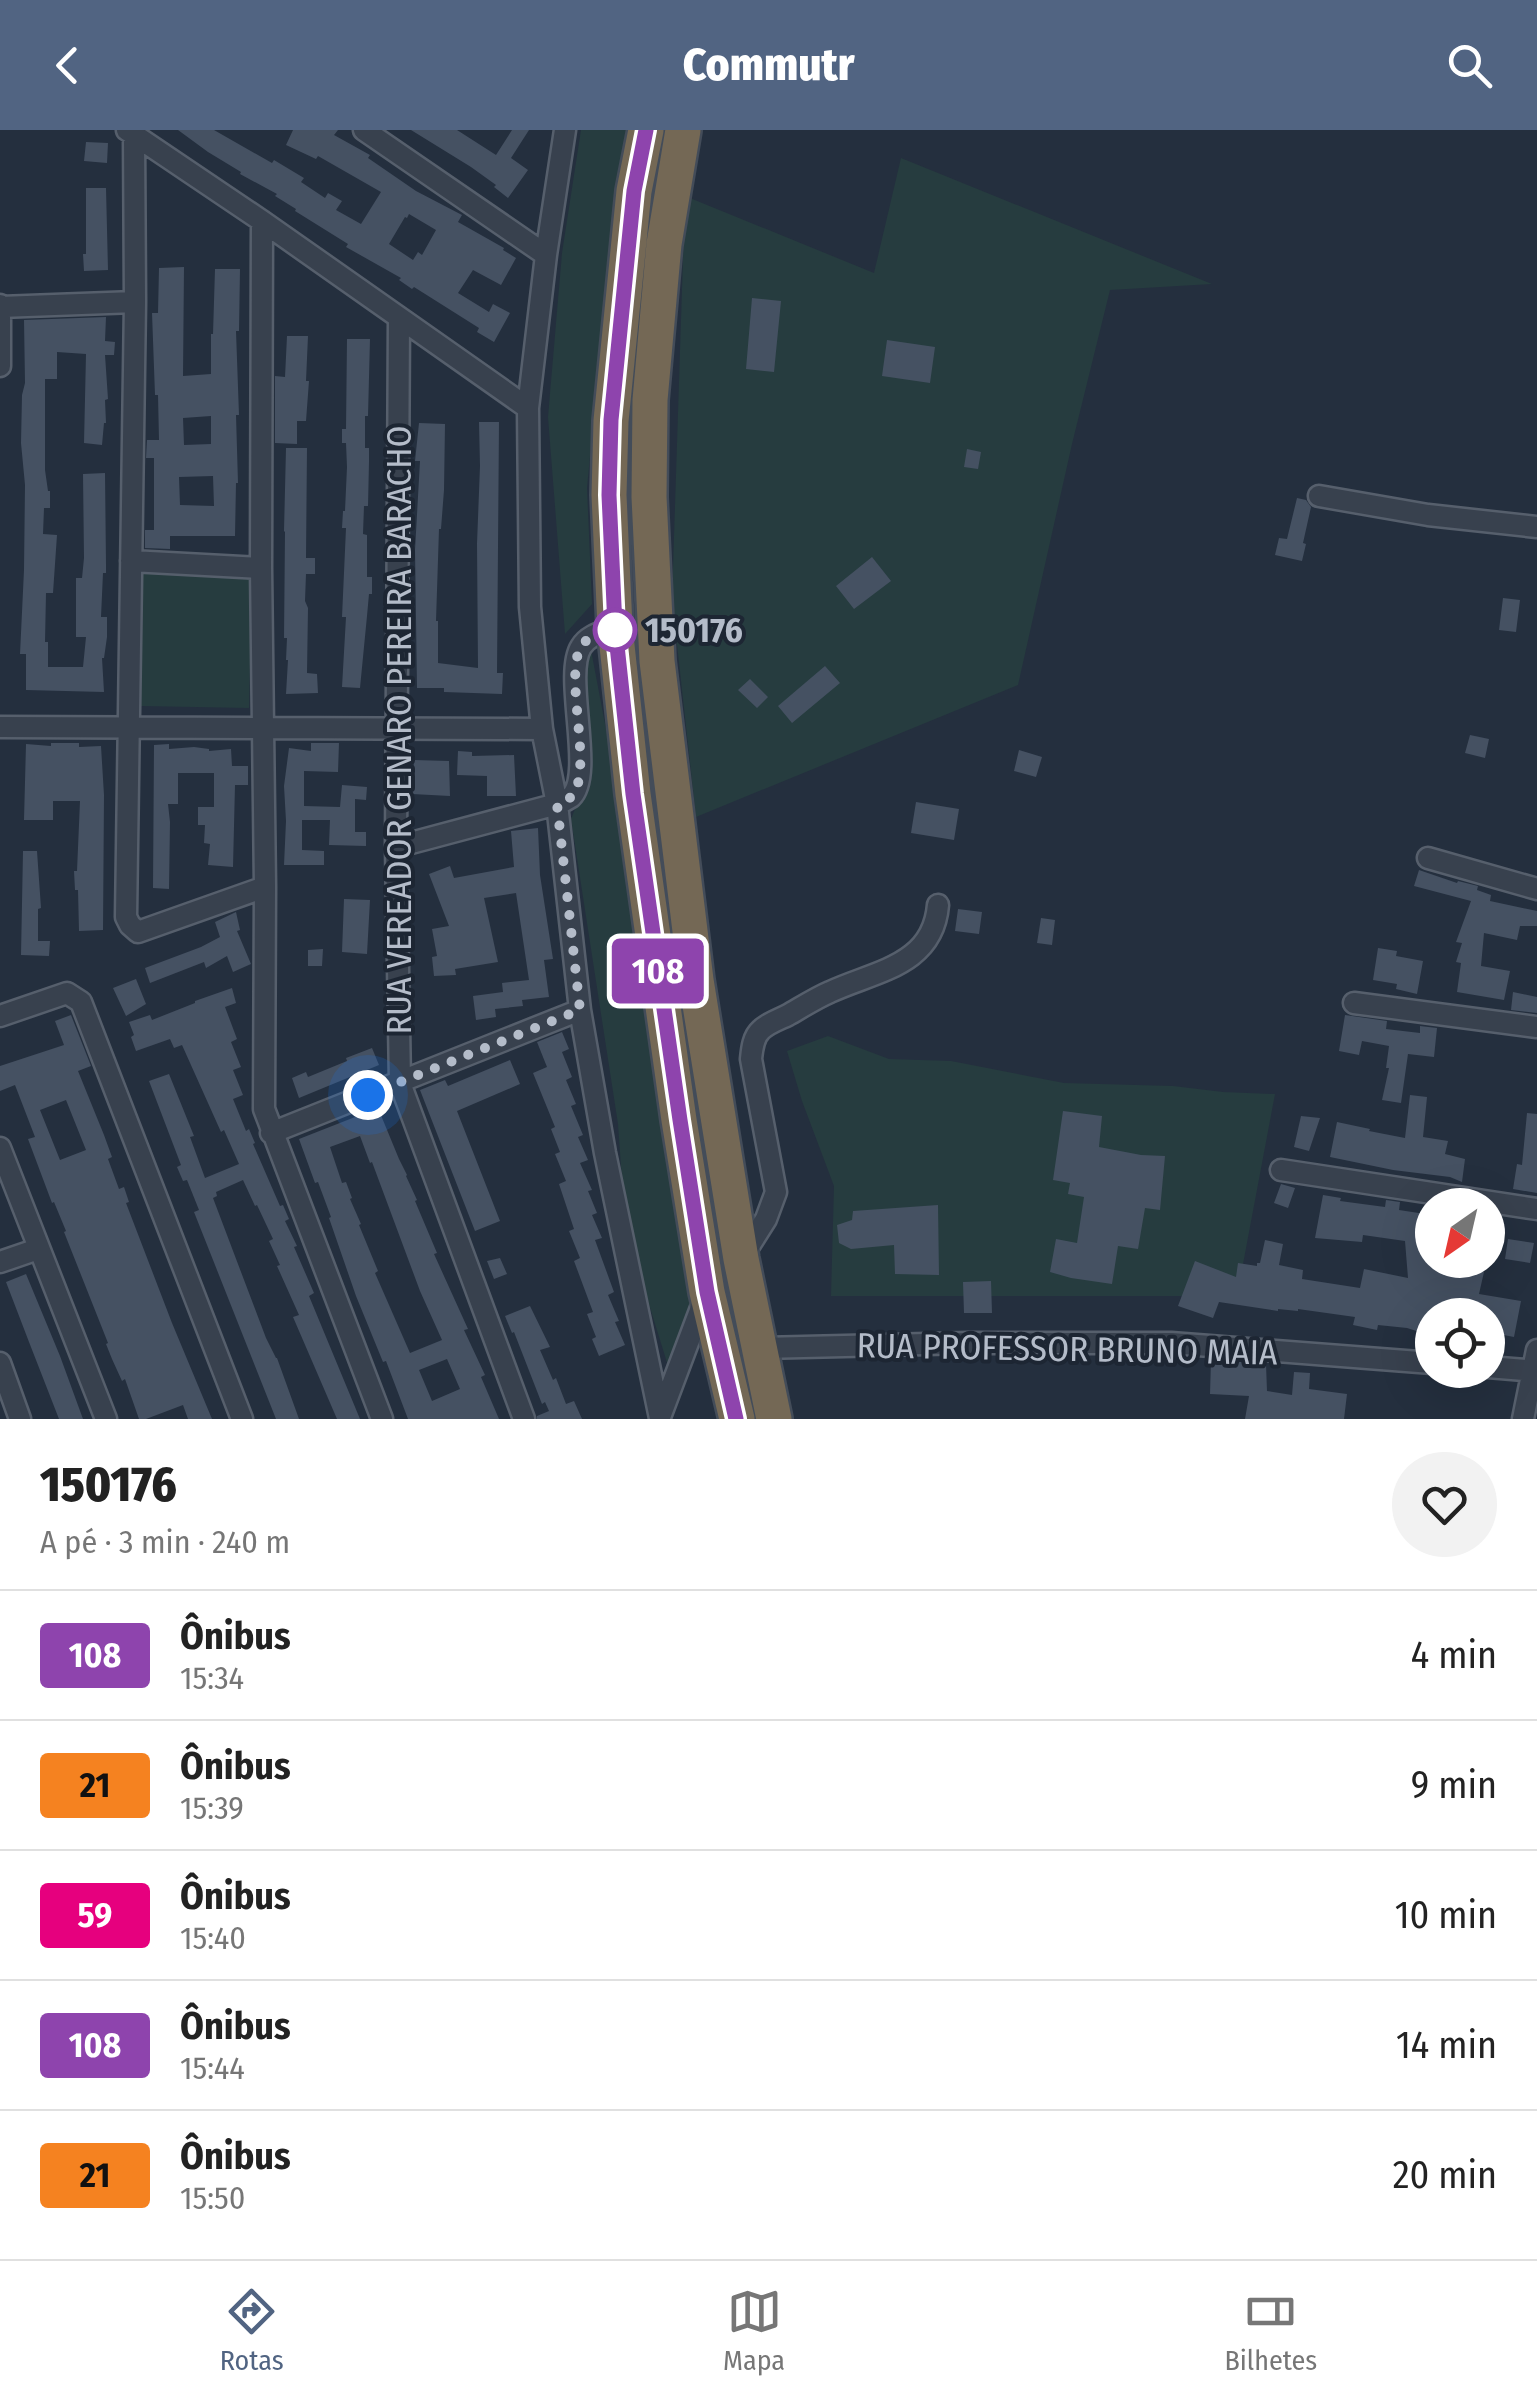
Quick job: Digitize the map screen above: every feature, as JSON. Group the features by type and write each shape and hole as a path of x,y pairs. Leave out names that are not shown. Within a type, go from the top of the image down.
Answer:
{"highway":[{"path":"646,130 634,191 611,420 609,495 615,627 643,868 678,1110 707,1292 736,1419"},
{"path":"683,130 664,244 650,400 650,534 657,661 696,980 740,1259 774,1419"}],"street":[{"path":"364,130 546,255"},
{"path":"565,130 528,408 530,607 542,729 557,804 580,1010 659,1418"},
{"path":"130,132 528,408"},
{"path":"130,132 135,302 126,917 138,932 265,887"},
{"path":"262,221 262,1093 271,1132 382,1419"},
{"path":"0,366 0,306 135,302"},
{"name":"RUA VEREADOR GENARO PEREIRA BARACHO","path":"399,318 396,847 400,1083 524,1419"},
{"path":"1319,496 1428,515 1537,526"},
{"path":"132,561 260,568"},
{"path":"396,847 570,798 578,785 580,756 575,664 580,648 589,638 615,627"},
{"path":"0,727 542,729"},
{"path":"1428,858 1537,888"},
{"path":"740,1259 766,1219 776,1192 751,1059 760,1030 828,993 874,977 904,960 927,942 937,924 938,906"},
{"path":"0,1016 68,993 81,1002 242,1419"},
{"path":"1354,1003 1537,1027"},
{"path":"271,1132 580,1010"},
{"path":"0,1148 106,1419"},
{"path":"1281,1170 1537,1209"},
{"path":"0,1262 38,1249"},
{"path":"659,1418 707,1292"},
{"name":"RUA PROFESSOR BRUNO MAIA","path":"760,1348 1171,1343 1415,1361"},
{"path":"0,1363 20,1419"},
{"path":"1505,1365 1536,1364 1523,1419"}],"green space":[{"path":"581,130 635,130 602,331 587,488 592,604 565,634 548,417 562,253"},
{"path":"901,158 1212,284 1110,290 1018,685 696,817 672,599 685,196 874,273"},
{"path":"143,573 252,576 249,708 141,706"},
{"path":"591,650 676,1099 707,1292 673,1382 648,1301 623,1195 618,1124 571,819 587,780 583,663"},
{"path":"828,1036 889,1059 951,1061 1064,1083 1275,1094 1237,1296 831,1296 834,1186 787,1051"}],"building":[{"path":"178,130 214,130 272,163 274,160 304,178 301,182 325,198 328,193 342,201 336,210 361,224 381,192 318,156 316,159 286,145 293,130 338,130 334,135 370,155 368,158 416,191 462,215 458,222 516,258 501,285 473,270 458,293 489,312 493,304 510,313 494,342 477,332 479,328 346,247 348,244 295,211 277,194","holes":["409,214 436,230 422,255 418,252 413,260 389,244"]},
{"path":"411,130 457,130 496,155 512,130 529,130 511,158 528,170 508,198 471,167"},
{"path":"86,142 108,143 107,163 84,161"},
{"path":"86,188 106,188 108,270 84,271"},
{"path":"184,267 183,376 211,374 215,269 240,269 235,536 170,536 170,549 145,548 145,530 154,530 154,458 146,458 147,440 159,440 152,313 158,313 159,268","holes":["211,416 211,444 184,445 183,418","213,476 214,506 180,505 179,477"]},
{"path":"752,298 781,301 774,372 746,369"},
{"path":"106,317 105,341 115,342 114,355 105,355 108,399 102,445 84,443 86,354 57,352 57,379 45,379 45,470 50,508 44,508 43,534 57,535 53,593 46,593 48,667 83,667 86,637 76,637 76,578 82,578 84,558 83,474 105,473 106,573 101,617 107,617 102,658 104,692 26,690 26,654 20,654 24,320"},
{"path":"287,336 308,336 306,421 297,421 297,444 275,443 275,376 285,377"},
{"path":"347,339 370,339 365,416 368,506 364,506 363,534 367,535 367,577 372,577 372,594 360,688 342,687 346,528 342,528 347,467 342,429 346,429"},
{"path":"887,340 935,347 930,383 882,376"},
{"path":"479,422 499,422 497,673 503,673 502,694 417,688 415,550 420,461 415,461 419,423 445,424 436,621 438,663 478,668"},
{"path":"286,448 307,448 306,558 315,558 315,574 306,574 307,673 317,674 318,693 286,694"},
{"path":"967,449 981,452 978,469 964,467"},
{"path":"1297,498 1306,500 1311,507 1302,561 1275,555 1279,538 1287,539"},
{"path":"872,557 891,581 854,609 836,586"},
{"path":"1503,598 1520,600 1516,632 1499,630"},
{"path":"825,666 840,683 792,723 778,706"},
{"path":"750,679 768,697 757,708 738,690"},
{"path":"1470,735 1489,739 1485,758 1465,753"},
{"path":"311,743 339,743 338,772 304,771 304,806 340,807 342,785 367,787 366,800 355,799 355,832 366,832 366,846 329,845 330,820 302,820 302,850 324,851 324,865 284,865 284,786 289,748 311,751"},
{"path":"26,744 101,746 103,930 79,931 74,871 80,801 53,801 53,820 24,820"},
{"path":"169,744 169,749 231,749 232,766 248,766 248,785 235,785 233,867 208,865 210,844 204,843 205,825 198,825 198,807 214,807 214,773 178,773 178,804 168,804 169,889 153,888 154,745"},
{"path":"1019,750 1042,757 1036,777 1014,771"},
{"path":"458,751 472,752 472,756 514,755 516,796 487,796 487,776 457,775"},
{"path":"414,760 449,761 450,796 412,794"},
{"path":"916,802 959,809 954,840 911,833"},
{"path":"538,828 540,875 553,959 544,960 549,997 522,1000 523,1006 495,1009 496,1017 476,1020 473,996 503,992 502,983 529,980 516,893 484,898 498,962 455,969 456,975 434,976 432,957 437,956 432,929 449,926 429,874 450,866 454,878 514,867 511,831"},
{"path":"23,851 37,851 41,908 38,941 50,941 49,956 21,955"},
{"path":"1419,870 1478,886 1477,890 1491,895 1490,901 1537,911 1537,926 1520,926 1517,940 1484,933 1481,966 1510,971 1504,1000 1457,992 1461,963 1456,962 1462,943 1456,942 1471,901 1414,886"},
{"path":"344,899 370,900 367,954 342,952"},
{"path":"958,909 982,912 979,934 955,931"},
{"path":"236,912 240,930 237,931 251,964 233,972 227,956 206,968 204,962 150,983 145,968 220,937 215,922"},
{"path":"1041,918 1055,920 1052,945 1037,943"},
{"path":"1378,948 1423,961 1417,994 1396,989 1397,984 1373,980"},
{"path":"323,949 322,966 308,966 308,950"},
{"path":"136,979 146,1004 126,1016 113,988"},
{"path":"232,988 236,1003 225,1007 237,1039 231,1042 241,1067 233,1070 243,1095 233,1099 289,1219 285,1221 314,1293 309,1296 360,1419 337,1419 293,1317 299,1315 277,1266 280,1265 269,1241 273,1239 243,1180 216,1192 213,1198 299,1419 276,1419 194,1212 199,1210 177,1167 181,1165 149,1081 169,1074 194,1136 190,1137 205,1178 239,1164 182,1045 174,1048 170,1039 136,1051 131,1037 134,1035 129,1022 150,1015 152,1020"},
{"path":"1513,992 1537,997 1537,1013 1511,1010"},
{"path":"71,1015 91,1066 78,1071 112,1157 108,1159 119,1189 124,1187 129,1202 126,1203 212,1419 188,1419 183,1405 139,1419 125,1379 122,1381 106,1344 28,1139 35,1137 15,1085 0,1091 0,1066 64,1045 55,1021","holes":["66,1100 86,1150 60,1160 40,1110"]},
{"path":"1345,1015 1387,1021 1386,1029 1420,1033 1420,1026 1437,1028 1434,1057 1408,1054 1401,1103 1382,1100 1389,1046 1362,1041 1359,1055 1339,1051"},
{"path":"562,1032 569,1049 562,1052 572,1077 566,1080 576,1104 571,1106 588,1160 580,1163 592,1190 588,1191 597,1213 592,1215 602,1238 595,1240 614,1292 608,1295 625,1345 599,1356 587,1314 593,1312 574,1261 580,1258 569,1231 574,1229 559,1184 566,1181 555,1154 560,1152 551,1129 555,1127 533,1073 547,1067 537,1042"},
{"path":"372,1048 379,1065 299,1098 292,1078 306,1072 308,1077"},
{"path":"510,1060 520,1084 457,1111 500,1221 475,1231 420,1090 445,1080 448,1086"},
{"path":"1410,1095 1427,1097 1423,1137 1448,1141 1445,1154 1465,1159 1462,1182 1330,1157 1337,1122 1405,1138"},
{"path":"378,1108 417,1200 437,1253 434,1254 468,1329 464,1330 485,1375 481,1377 499,1419 408,1419 356,1296 331,1217 299,1139","holes":["360,1136 442,1340 410,1353 375,1273 378,1271 352,1198 346,1182 342,1183 330,1147","447,1359 460,1389 432,1401 419,1370"]},
{"path":"1063,1111 1102,1116 1099,1147 1165,1156 1160,1210 1145,1208 1138,1249 1118,1246 1112,1284 1050,1272 1056,1239 1077,1243 1084,1197 1068,1194 1070,1183 1053,1180"},
{"path":"1527,1113 1537,1114 1537,1193 1513,1189 1517,1164 1522,1165"},
{"path":"1301,1116 1320,1118 1309,1151 1294,1147"},
{"path":"1281,1184 1295,1188 1288,1208 1274,1203"},
{"path":"1323,1195 1385,1207 1386,1200 1400,1202 1399,1210 1415,1212 1415,1278 1483,1278 1479,1294 1503,1298 1415,1298 1415,1331 1378,1325 1377,1330 1353,1325 1355,1317 1298,1309 1278,1311 1219,1302 1213,1318 1178,1306 1195,1261 1236,1277 1238,1263 1260,1263 1265,1240 1283,1244 1279,1265 1303,1270 1302,1279 1360,1288 1364,1269 1408,1278 1405,1241 1363,1235 1362,1242 1315,1238"},
{"path":"938,1205 939,1275 895,1274 894,1245 851,1249 839,1243 837,1225 852,1220 853,1211"},
{"path":"1508,1239 1534,1243 1530,1263 1505,1259"},
{"path":"500,1258 507,1274 494,1279 487,1261"},
{"path":"26,1274 83,1419 59,1419 6,1282"},
{"path":"991,1281 992,1313 964,1313 963,1282"},
{"path":"1505,1298 1521,1301 1514,1337 1505,1335"},
{"path":"530,1306 550,1347 540,1350 553,1380 556,1378 566,1404 574,1401 582,1419 537,1419 549,1411 545,1402 542,1404 505,1316"},
{"path":"1211,1360 1266,1364 1267,1391 1292,1395 1294,1372 1310,1373 1309,1389 1347,1394 1344,1419 1245,1419 1249,1396 1210,1394"}],"bus line":[{"name":"108","path":"646,130 634,191 611,420 608,479 615,627 633,794 680,1120 707,1292 736,1419"}],"place":[{"name":"150176","path":"615,630"}],"route":[{"path":"368,1095 580,1010 557,804 570,798 578,785 575,664 580,648 589,638 615,630"}]}
